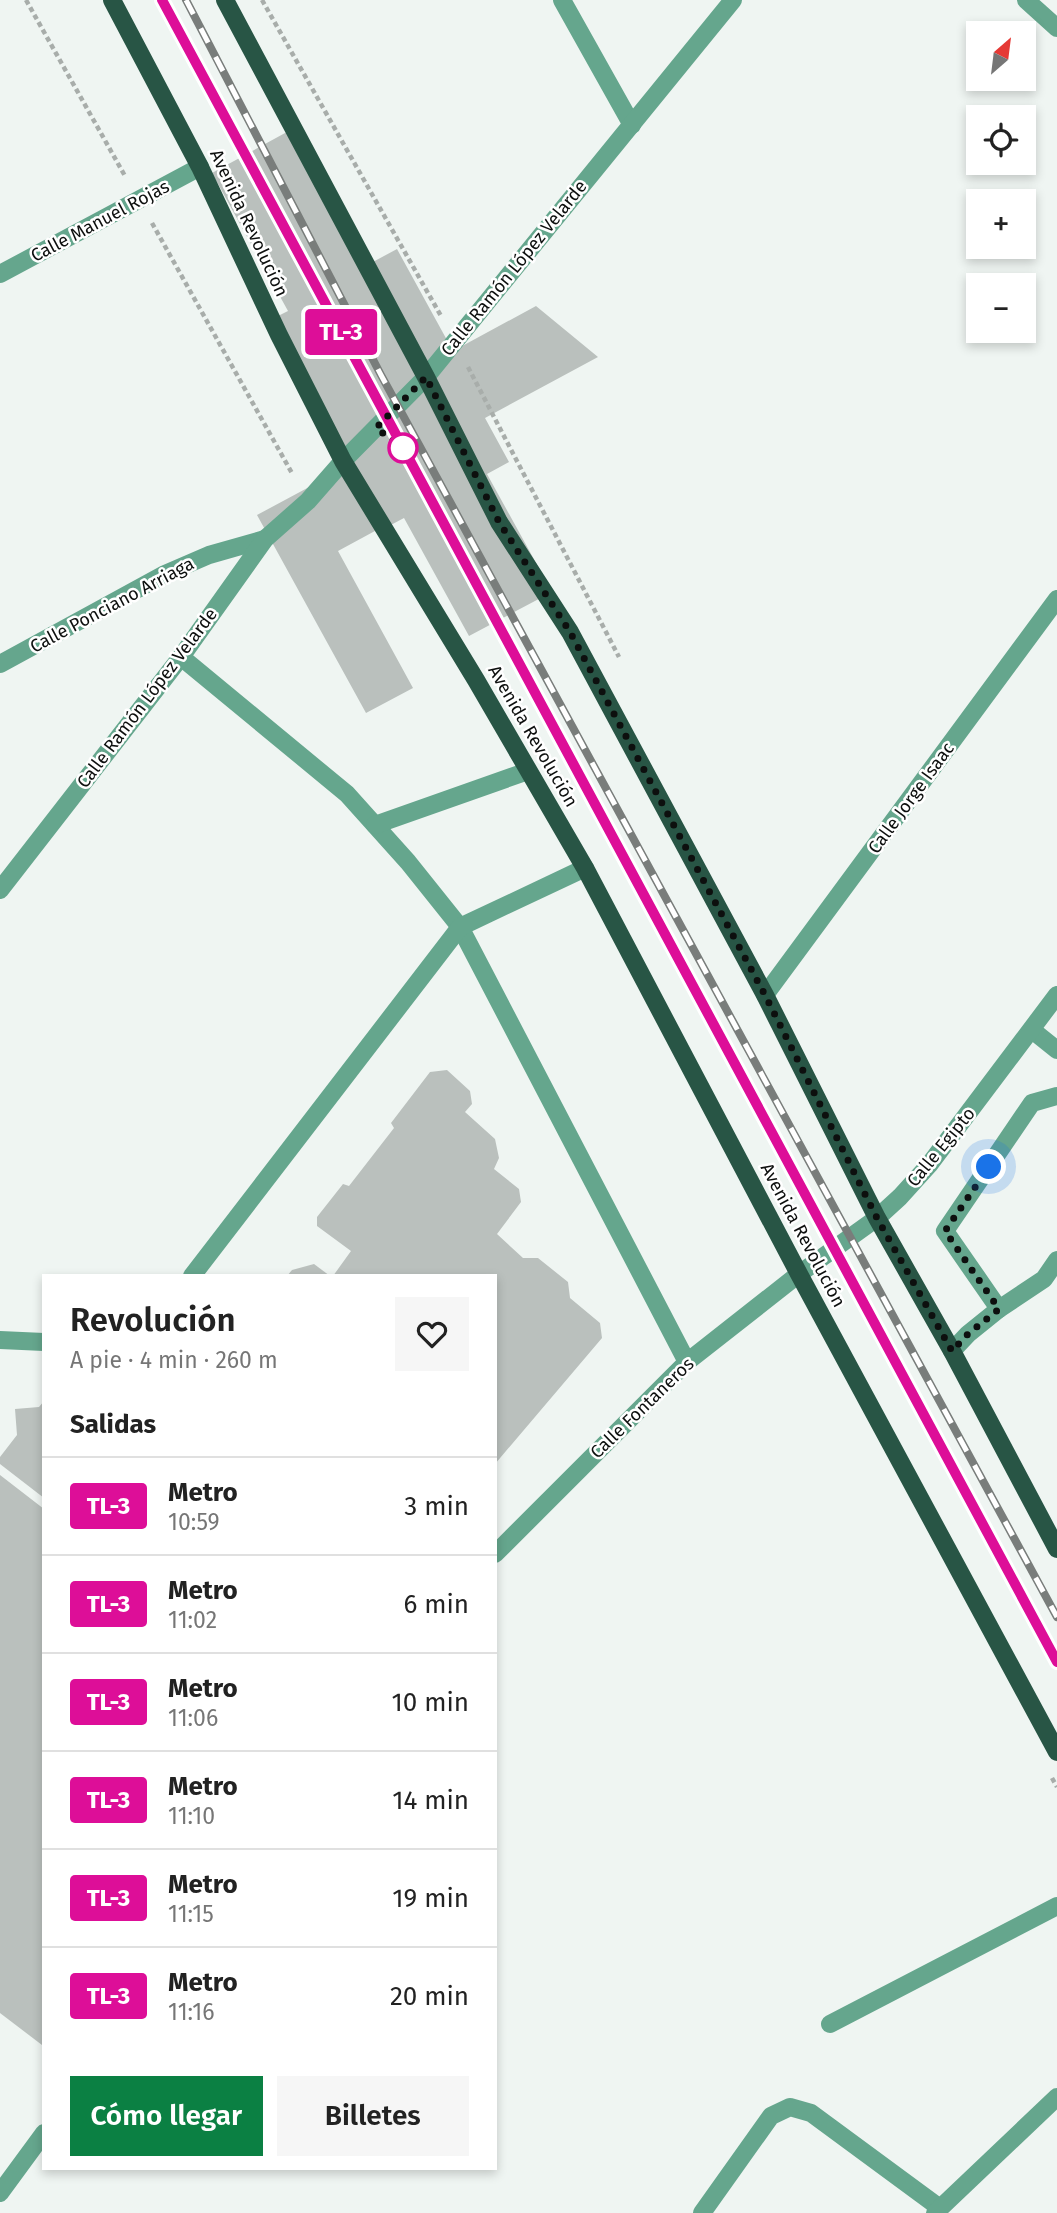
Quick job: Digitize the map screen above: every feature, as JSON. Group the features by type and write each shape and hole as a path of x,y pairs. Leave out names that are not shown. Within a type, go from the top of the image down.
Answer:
{"main road":[{"name":"Avenida Revolución","path":"112,0 200,167 342,461 476,680 585,868 799,1274 1057,1752"},
{"path":"225,0 426,377 499,522 570,632 765,995 877,1218 952,1351 1057,1549"}],"street":[{"path":"562,0 632,125"},
{"name":"Calle Ramón López Velarde","path":"0,890 181,657 265,539 308,501 342,461 426,377 733,0"},
{"path":"1026,0 1057,28"},
{"name":"Calle Manuel Rojas","path":"0,274 200,167"},
{"name":"Calle Ponciano Arriaga","path":"0,664 165,574 209,555 265,539"},
{"name":"Calle Jorge Isaac","path":"765,995 1057,599"},
{"path":"181,657 347,794 408,862 460,927 687,1362"},
{"path":"375,825 528,771"},
{"path":"194,1274 460,927 585,868"},
{"name":"Calle Egipto","path":"799,1274 877,1218 900,1197 929,1165 1057,995"},
{"path":"1032,1030 1057,1050"},
{"path":"999,1309 945,1231 1032,1103 1057,1096"},
{"path":"952,1351 999,1309 1044,1279 1057,1260"},
{"name":"Calle Fontaneros","path":"497,1552 687,1362 799,1274"},
{"path":"0,1340 42,1342"},
{"path":"830,2024 1057,1906"},
{"path":"702,2213 771,2116 790,2107 811,2113 937,2211 1057,2097"},
{"path":"0,2193 42,2136"}],"path":[{"path":"26,0 308,501"},
{"path":"261,0 455,340"}],"building":[{"path":"296,127 371,263 397,249 453,351 536,306 598,357 485,418 509,462 487,474 552,592 469,636 404,518 338,551 413,688 366,713 257,515 352,464 272,319 288,311 212,173"},
{"path":"447,1070 470,1091 472,1104 465,1112 495,1139 499,1158 494,1169 519,1189 521,1202 497,1234 523,1258 538,1258 568,1282 570,1298 600,1323 602,1338 497,1462 497,1274 334,1274 351,1251 317,1226 317,1217 343,1184 349,1186 394,1128 391,1123 430,1072"},
{"path":"314,1264 327,1274 289,1274 292,1270"},
{"path":"42,1403 42,1496 0,1464 0,1457 17,1435 15,1409 39,1407"},
{"path":"0,1475 42,1507 42,2045 0,2013"}],"railway":[{"path":"162,0 1057,1662"},
{"path":"186,0 381,375 1057,1617"}],"metro line":[{"name":"TL-3","path":"162,0 1057,1662"}],"route":[{"path":"403,448 376,428 426,377 499,522 570,632 765,995 877,1218 952,1351 999,1309 945,1231 989,1167"}]}
